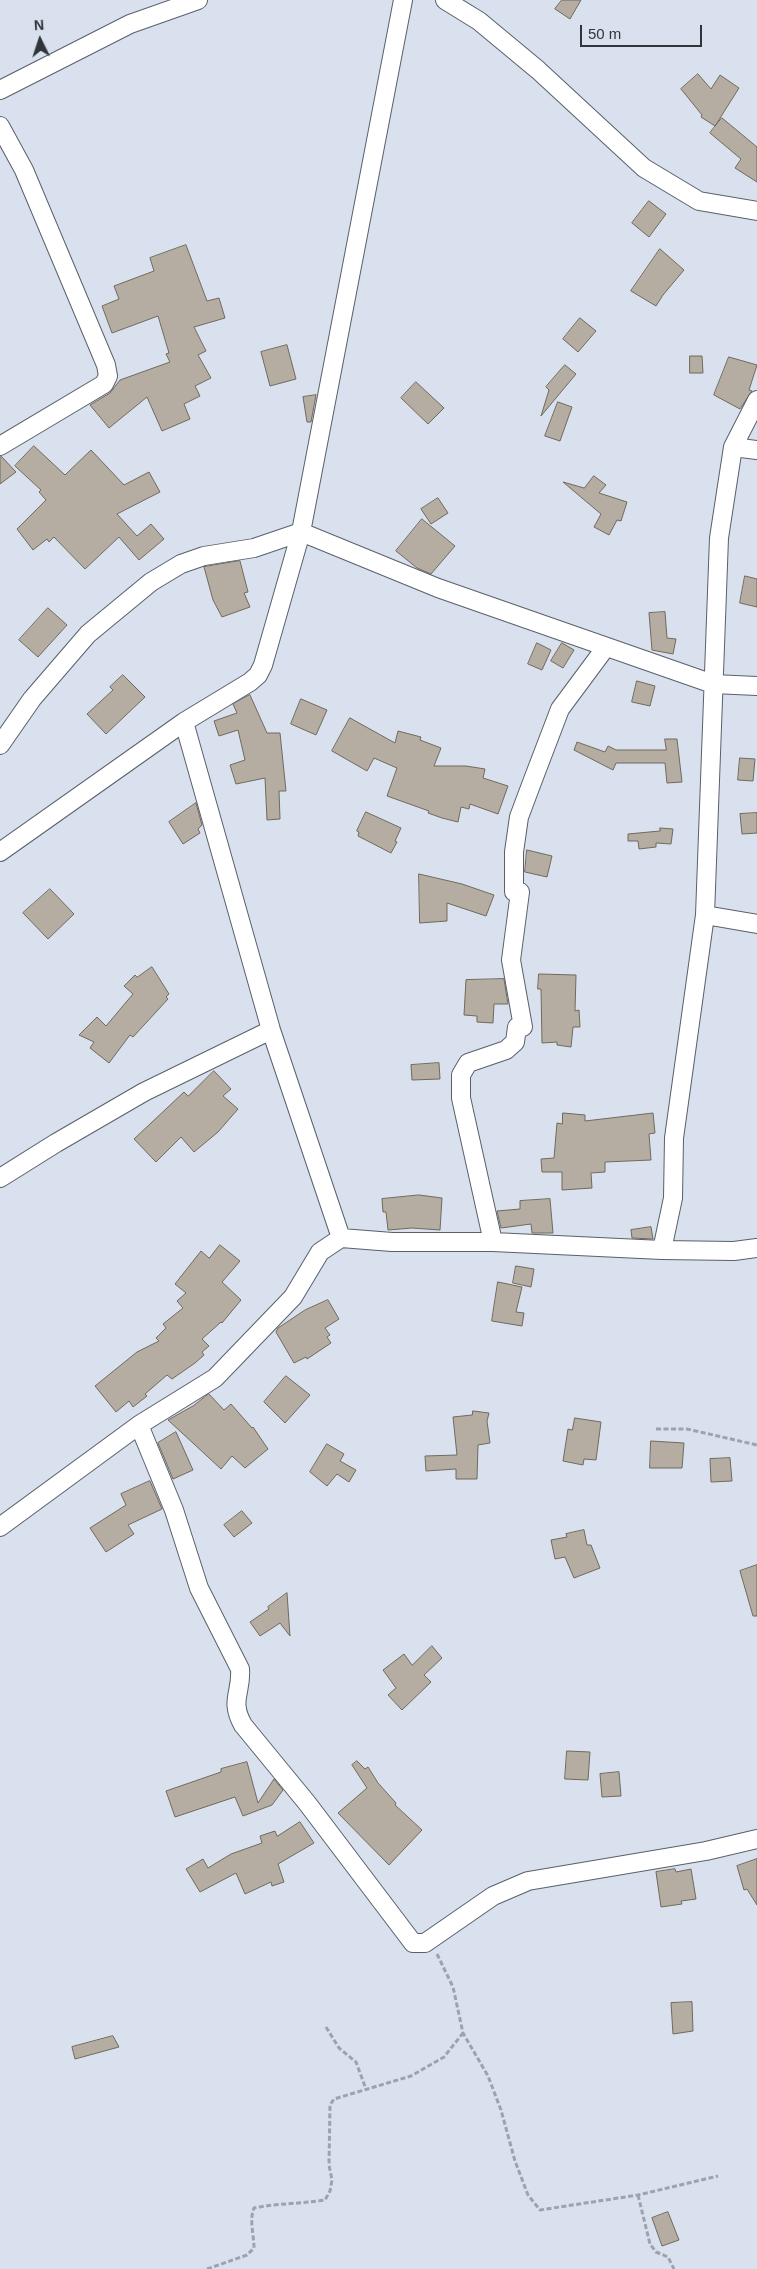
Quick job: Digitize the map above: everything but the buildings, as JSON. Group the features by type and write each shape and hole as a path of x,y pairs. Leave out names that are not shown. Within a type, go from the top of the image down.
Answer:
{"street":[{"path":"0,90 130,24 198,0"},
{"path":"0,852 184,722 250,682 258,675 301,532 403,0"},
{"path":"445,0 479,21 516,51 644,168 699,201 757,211"},
{"path":"0,126 24,170 106,365 108,376 104,384 0,446"},
{"path":"662,1250 673,1198 674,1138 705,915 712,684 719,538 733,447 757,400"},
{"path":"733,447 757,450"},
{"path":"0,745 32,699 88,634 151,582 181,564 204,556 254,548 301,532 438,588 712,684 757,686"},
{"path":"493,1242 460,1098 461,1075 468,1062 506,1050 515,1042 517,1027 523,1027 511,960 520,892 514,892 514,852 519,817 560,709 606,646"},
{"path":"184,722 272,1030 341,1238"},
{"path":"705,915 757,924"},
{"path":"0,1178 144,1092 272,1030"},
{"path":"0,1526 139,1424 215,1378 293,1297 320,1252 341,1238 392,1242 493,1242 662,1250 734,1251 757,1248"},
{"path":"139,1424 174,1510 199,1588 240,1669 241,1680 236,1697 236,1713 242,1725 307,1803 413,1943 425,1943 493,1896 528,1881 706,1851 757,1839"}],"path":[{"path":"656,1430 687,1429 757,1445"},
{"path":"432,1946 453,1987 463,2033 488,2076 528,2195 540,2210 638,2195 718,2176"},
{"path":"326,2027 339,2048 356,2062 366,2089"},
{"path":"207,2269 247,2255 254,2248 252,2214 254,2208 272,2204 300,2204 325,2200 330,2191 332,2180 329,2165 330,2105 334,2099 411,2076 444,2057 463,2033"},
{"path":"638,2195 650,2244 656,2252 668,2257 674,2269"}]}
